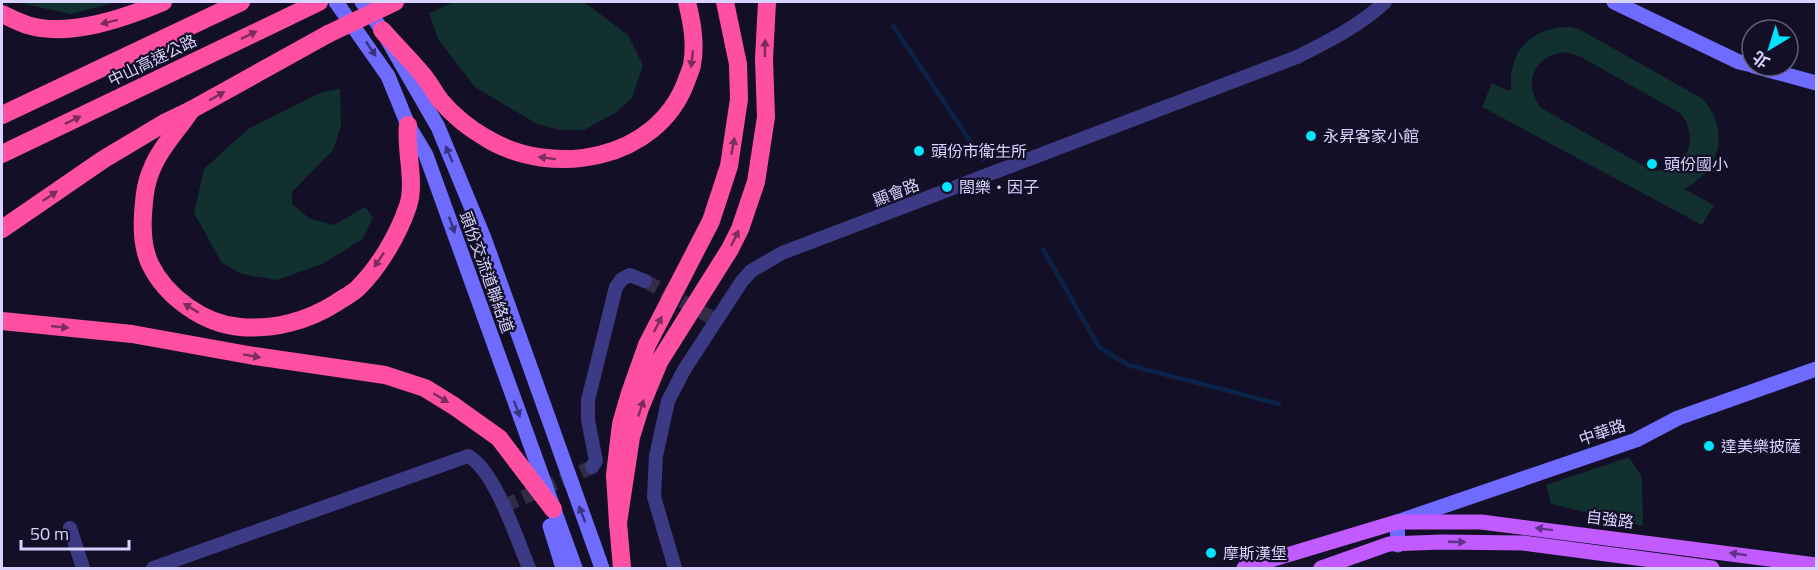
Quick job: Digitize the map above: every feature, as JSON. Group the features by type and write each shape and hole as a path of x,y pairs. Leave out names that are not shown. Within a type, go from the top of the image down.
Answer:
{"highway":[{"path":"2,14 29,26 73,27 129,17 163,2"},
{"name":"中山高速公路","path":"2,115 241,2"},
{"path":"2,229 104,159 166,122 328,34 396,2"},
{"path":"382,30 422,74 441,101 486,138 532,156 558,160 597,157 635,142 662,123 681,96 692,66 694,35 687,2"},
{"path":"622,568 615,475 621,424 647,345 711,221 729,166 739,99 738,64 725,2"},
{"path":"618,522 631,437 649,386 669,344 730,249 756,182 766,117 764,59 767,2"},
{"name":"中山高速公路","path":"2,154 313,4"},
{"path":"191,110 151,170 144,196 142,235 150,264 164,284 185,306 212,320 239,327 271,327 302,320 327,308 357,289 379,261 398,231 409,204 410,174 406,141 408,125"},
{"path":"2,321 132,334 254,356 385,375 425,388 499,438 553,509"}],"main road":[{"name":"頭份交流道聯絡道","path":"336,2 388,76 408,125 426,155 575,568"},
{"name":"頭份交流道聯絡道","path":"362,2 382,30 438,128 484,238 602,568"},
{"path":"1614,2 1740,62"},
{"path":"1795,78 1816,84"},
{"name":"中華路","path":"1244,568 1397,522 1636,440 1678,418 1816,369"},
{"path":"553,509 550,527 563,568"},
{"path":"1397,522 1398,545"},
{"name":"自強路","path":"1397,522 1481,522 1816,565"},
{"path":"1321,568 1389,544 1442,542 1523,543 1712,568"}],"street":[{"name":"顯會路","path":"675,568 654,497 656,456 668,401 684,370 751,271 782,253 1297,57 1342,35 1385,2"},
{"path":"592,467 596,461 588,420 588,400 616,286 630,275 645,281"},
{"path":"153,568 468,456 475,460 485,473 504,506 529,568"},
{"path":"70,528 83,568"}],"green space":[{"path":"24,2 118,2 71,14 24,4"},
{"path":"454,2 584,2 628,35 643,65 632,98 615,113 584,130 560,130 537,124 475,87 438,39 429,13"},
{"path":"1556,28 1579,29 1703,99 1717,125 1718,149 1706,171 1684,189 1714,205 1702,225 1482,107 1492,83 1511,90 1513,64 1525,44 1544,31","holes":["1566,52 1581,57 1680,113 1686,123 1690,143 1682,160 1665,170 1653,171 1541,108 1532,89 1534,72 1539,64 1546,58"]},
{"path":"340,89 341,126 333,150 292,192 292,204 310,219 334,225 365,207 373,217 363,239 322,264 277,280 242,274 222,263 194,213 204,169 248,129 322,92"},
{"path":"1629,457 1642,477 1643,526 1551,504 1546,485"}],"waterway":[{"path":"893,26 983,160"},
{"path":"1043,249 1099,347 1128,365 1279,404"}],"tunnel":[{"path":"645,281 716,320"},
{"path":"504,506 592,467"}],"place":[{"name":"永昇客家小館","path":"1311,136"},
{"name":"頭份市衛生所","path":"919,151"},
{"name":"頭份國小","path":"1652,164"},
{"name":"閤樂‧因子","path":"947,187"},
{"name":"達美樂披薩","path":"1709,446"},
{"name":"摩斯漢堡","path":"1211,553"}]}
